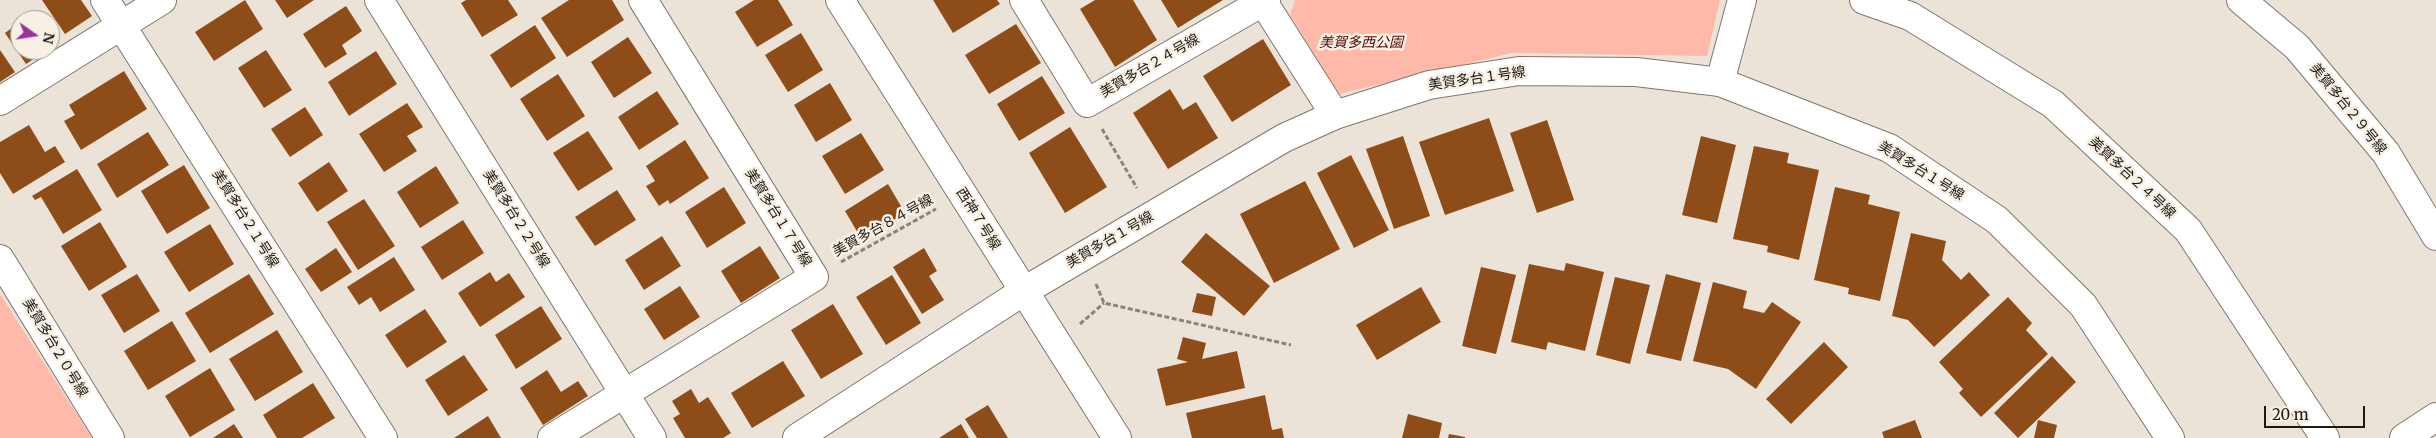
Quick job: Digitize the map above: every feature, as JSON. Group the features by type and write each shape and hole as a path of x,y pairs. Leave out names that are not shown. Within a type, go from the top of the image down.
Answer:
{"street":[{"name":"美賀多台２１号線","path":"105,0 383,438"},
{"path":"0,101 162,0"},
{"name":"美賀多台２２号線","path":"380,0 652,438"},
{"name":"美賀多台１７号線","path":"552,438 814,277 643,0"},
{"name":"西神７号線","path":"840,0 1117,438"},
{"name":"美賀多台２４号線","path":"1024,0 1087,103 1263,1"},
{"path":"1720,82 1742,0"},
{"name":"美賀多台２４号線","path":"1864,0 1910,16 2053,104 2188,230 2324,438"},
{"name":"美賀多台２９号線","path":"2240,0 2297,48 2386,153 2436,236"},
{"path":"1263,1 1334,115"},
{"name":"美賀多台１号線","path":"797,438 1024,291 1284,138 1334,115 1429,85 1520,71 1636,72 1720,82 1889,148 1997,220 2082,305 2170,438"},
{"name":"美賀多台２０号線","path":"0,259 110,438"},
{"path":"2404,438 2436,418"}],"path":[{"path":"1087,103 1153,215"},
{"name":"美賀多台８４号線","path":"814,277 962,194"},
{"path":"1085,255 1104,303 1291,345"}],"green space":[{"name":"美賀多西公園","path":"1295,0 1720,0 1707,56 1512,53 1339,94 1290,15"},
{"path":"0,294 92,438 0,438"}],"building":[{"path":"42,0 81,0 92,16 65,34 60,27 60,10 49,10"},
{"path":"245,0 263,29 214,61 195,32"},
{"path":"275,0 314,0 287,18"},
{"path":"466,0 508,0 518,15 482,37 461,3"},
{"path":"569,0 612,0 624,20 567,57 541,18"},
{"path":"754,0 778,0 793,25 757,47 735,12"},
{"path":"933,0 997,0 1000,4 953,33"},
{"path":"1095,0 1133,0 1157,40 1115,67 1080,9"},
{"path":"1161,0 1223,0 1178,28"},
{"path":"346,6 362,31 342,45 347,54 325,68 303,34"},
{"path":"1016,24 1041,63 989,94 965,55"},
{"path":"535,25 556,58 511,88 490,55"},
{"path":"10,29 10,40 5,33"},
{"path":"801,33 823,70 788,92 765,55"},
{"path":"628,37 652,73 614,98 591,62"},
{"path":"1263,39 1291,85 1232,122 1203,76"},
{"path":"0,50 15,72 0,82"},
{"path":"266,50 292,90 264,108 238,68"},
{"path":"376,51 397,84 349,116 328,82"},
{"path":"23,60 32,60 26,64"},
{"path":"124,71 147,109 81,150 64,121 75,115 69,105"},
{"path":"558,74 585,116 547,141 520,99"},
{"path":"1042,76 1065,113 1019,141 997,104"},
{"path":"830,83 852,120 816,142 794,105"},
{"path":"1170,89 1183,110 1196,102 1218,138 1168,169 1133,113"},
{"path":"657,91 679,124 639,150 618,117"},
{"path":"407,103 423,127 407,136 417,151 384,172 359,134"},
{"path":"305,107 323,135 290,157 271,129"},
{"path":"1489,118 1514,191 1445,215 1419,142"},
{"path":"1547,120 1574,200 1537,213 1510,133"},
{"path":"29,125 45,152 55,146 65,162 13,194 0,173 0,142"},
{"path":"1070,127 1107,187 1065,213 1029,153"},
{"path":"588,131 613,169 578,191 553,153"},
{"path":"148,132 169,165 117,198 97,164"},
{"path":"861,133 884,170 845,194 822,156"},
{"path":"1403,136 1430,216 1394,229 1366,149"},
{"path":"1701,136 1736,145 1717,223 1682,215"},
{"path":"685,140 709,178 670,204 668,200 659,206 646,186 655,181 646,166"},
{"path":"1754,146 1789,153 1787,163 1819,170 1799,260 1767,252 1768,246 1733,239"},
{"path":"1351,155 1389,230 1354,248 1317,173"},
{"path":"329,162 348,191 317,212 298,183"},
{"path":"184,165 210,208 167,234 141,191"},
{"path":"436,166 459,203 420,228 397,192"},
{"path":"77,169 102,210 63,234 41,197 35,200 32,196"},
{"path":"1305,181 1340,249 1274,283 1240,214"},
{"path":"888,184 905,213 862,240 845,211"},
{"path":"724,187 746,223 707,248 685,212"},
{"path":"1835,187 1870,195 1868,204 1900,212 1880,301 1848,294 1849,288 1814,280"},
{"path":"617,190 636,220 595,246 575,217"},
{"path":"364,199 395,246 358,270 327,222"},
{"path":"463,220 484,253 442,280 421,247"},
{"path":"100,222 127,267 89,291 61,246"},
{"path":"210,224 234,264 189,292 164,252"},
{"path":"1206,233 1270,286 1244,316 1181,262"},
{"path":"1911,233 1946,241 1942,260 1961,280 1969,272 1990,295 1934,347 1908,320 1892,316"},
{"path":"662,236 681,266 644,290 625,260"},
{"path":"760,246 780,278 741,303 721,271"},
{"path":"336,248 352,272 321,292 305,269"},
{"path":"924,248 937,271 929,276 944,300 922,314 893,267"},
{"path":"394,257 415,290 380,312 371,297 359,305 347,287"},
{"path":"1566,263 1604,272 1585,351 1548,342 1546,350 1511,342 1529,264 1564,271"},
{"path":"1481,267 1516,275 1496,354 1462,346"},
{"path":"490,272 496,282 509,273 525,297 480,327 458,293"},
{"path":"137,274 160,311 124,333 101,295"},
{"path":"249,274 274,314 210,353 185,313"},
{"path":"1666,274 1701,283 1681,361 1646,353"},
{"path":"892,275 921,323 886,345 856,297"},
{"path":"1615,277 1650,285 1630,364 1596,355"},
{"path":"1713,282 1747,291 1743,308 1764,313 1772,302 1801,322 1756,389 1728,369 1693,361"},
{"path":"680,286 700,317 664,340 644,309"},
{"path":"1421,287 1441,322 1377,360 1356,325"},
{"path":"1197,293 1216,297 1212,316 1192,312"},
{"path":"2008,297 2032,323 2026,330 2048,354 1981,417 1959,393 1963,389 1939,362"},
{"path":"833,304 863,354 821,379 791,330"},
{"path":"541,306 562,339 516,369 495,335"},
{"path":"425,309 447,342 407,368 385,335"},
{"path":"172,321 196,361 148,390 124,351"},
{"path":"277,330 303,372 255,401 229,359"},
{"path":"1183,337 1206,343 1202,359 1237,351 1245,388 1166,406 1157,369 1188,362 1177,359"},
{"path":"1824,342 1848,367 1791,424 1766,399"},
{"path":"464,355 488,390 448,416 425,380"},
{"path":"2052,356 2076,382 2018,438 1994,413"},
{"path":"783,361 805,396 752,428 731,393"},
{"path":"210,368 235,410 190,437 165,396"},
{"path":"547,370 561,392 578,381 588,396 543,425 520,388"},
{"path":"313,383 335,418 302,438 277,438 263,415"},
{"path":"691,389 699,403 708,397 731,433 723,438 685,438 673,418 680,414 672,401"},
{"path":"1265,395 1272,430 1282,428 1284,438 1192,438 1186,413"},
{"path":"988,405 1008,438 977,438 965,419"},
{"path":"1408,414 1442,423 1439,438 1402,438"},
{"path":"488,416 501,438 454,438"},
{"path":"1915,420 1922,438 1884,438 1882,432"},
{"path":"2038,420 2057,425 2054,438 2034,438"},
{"path":"234,424 243,438 213,438"},
{"path":"961,424 969,438 939,438"},
{"path":"1449,434 1465,437 1465,438 1448,438"}]}
